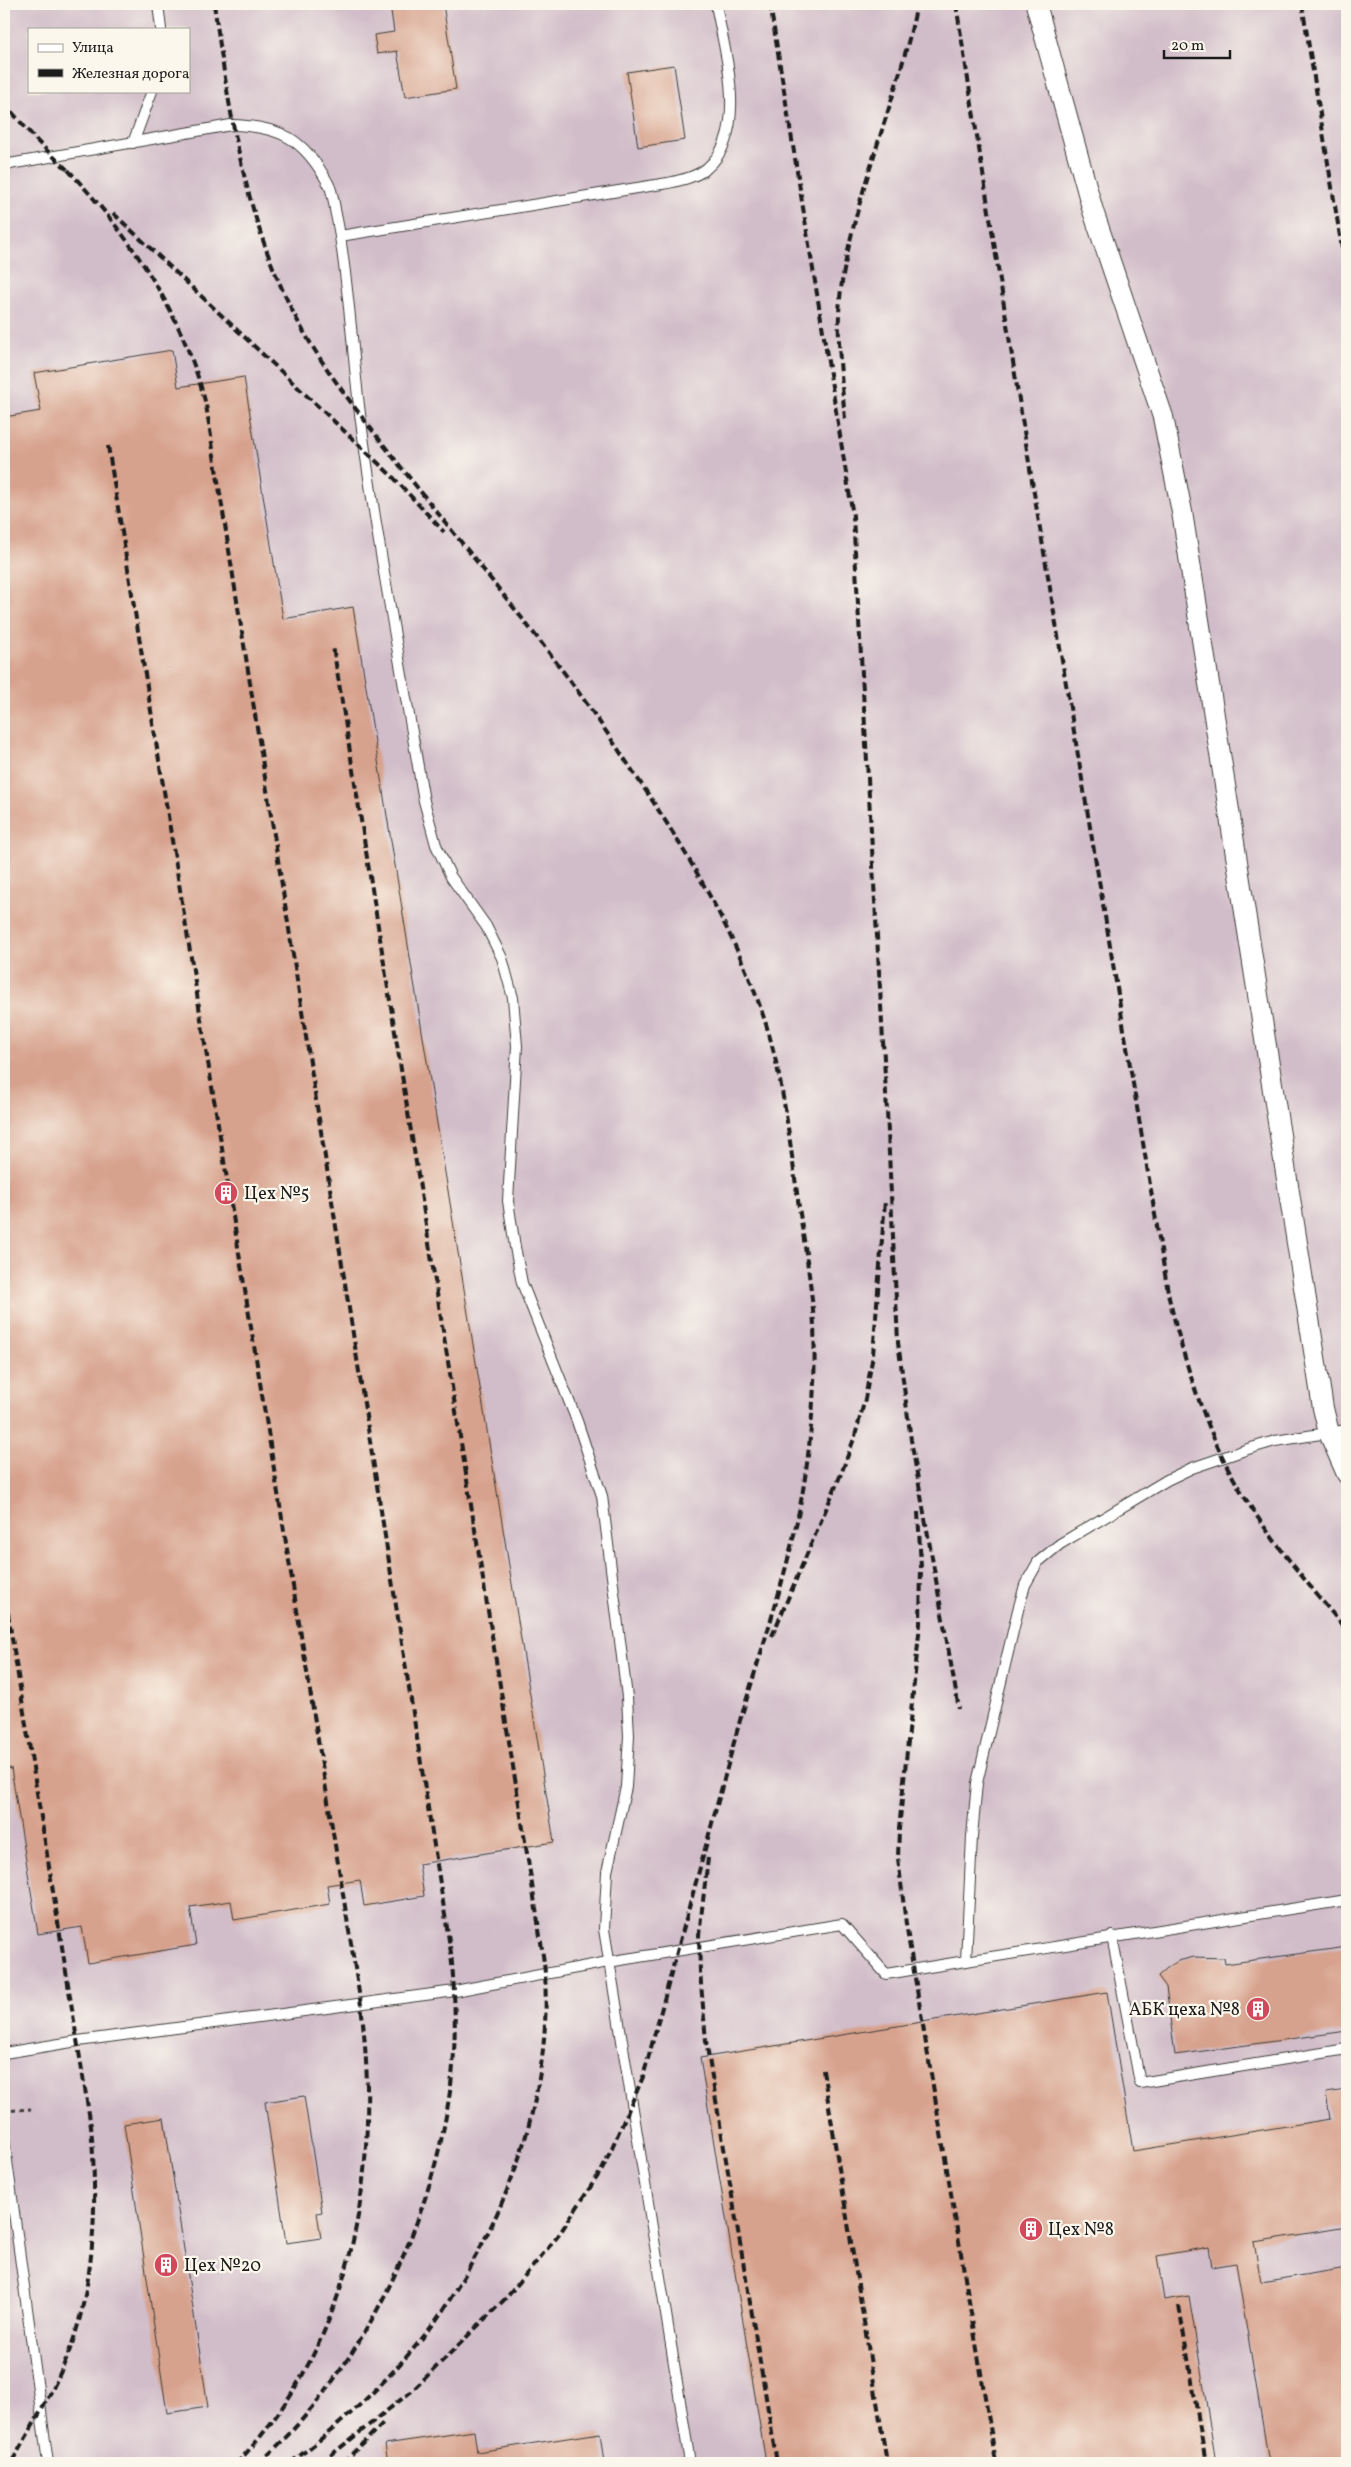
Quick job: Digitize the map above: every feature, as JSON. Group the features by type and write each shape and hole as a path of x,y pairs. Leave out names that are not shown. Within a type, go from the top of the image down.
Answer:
{"street":[{"path":"1036,4 1093,211 1163,417 1182,512 1324,1408 1338,1431 1347,1474"}],"lane":[{"path":"158,4 161,28"},
{"path":"340,236 668,183 688,178 706,168 721,152 728,134 731,117 731,92 716,4"},
{"path":"133,143 152,92"},
{"path":"4,165 232,125 256,125 288,136 309,155 330,185 340,236 360,415 424,801 436,845 451,876 486,926 502,958 513,998 517,1046 508,1201 522,1283 583,1439 602,1496 627,1697 629,1736 626,1788 607,1872 604,1930 690,2463"},
{"path":"966,1961 972,1836 977,1783 1018,1610 1025,1585 1038,1562 1060,1544 1192,1468 1275,1441 1338,1431"},
{"path":"4,2053 78,2041 455,1991 608,1962 842,1924 886,1974 1112,1936 1347,1900"},
{"path":"1112,1936 1140,2083 1347,2049"},
{"path":"4,2139 48,2463"}],"path":[{"path":"4,2111 31,2109"}],"shaded area":[{"path":"4,4 1347,4 1347,2463 4,2463"}],"building":[{"path":"390,4 443,4 456,89 405,97 397,51 377,54 374,35 394,32"},
{"path":"674,65 685,140 638,147 627,72"},
{"name":"Цех №5","path":"172,350 178,387 244,377 283,619 353,607 554,1842 419,1864 424,1896 364,1906 360,1880 327,1885 330,1904 234,1920 231,1901 190,1907 196,1945 88,1963 82,1927 38,1934 11,1768 4,1769 4,417 41,411 34,373"},
{"name":"АБК цеха №8","path":"1347,1947 1347,2031 1175,2055 1166,1987 1158,1976 1178,1961 1194,1957 1224,1958 1225,1964"},
{"name":"Цех №8","path":"1107,1992 1133,2151 1330,2119 1326,2093 1347,2090 1347,2227 1254,2242 1261,2282 1347,2268 1347,2463 1269,2463 1236,2263 1212,2267 1209,2247 1157,2256 1164,2300 1189,2296 1216,2463 766,2463 700,2058"},
{"path":"304,2096 322,2212 317,2213 321,2238 286,2243 265,2102"},
{"name":"Цех №20","path":"164,2118 208,2407 167,2413 124,2124"},
{"path":"474,2431 477,2452 600,2433 604,2463 388,2463 385,2444"}],"railway":[{"path":"214,4 232,120 249,195 260,233 274,269 301,327 353,406 556,662 626,760 699,876 729,932 765,1021 782,1090 807,1258 813,1310 814,1371 812,1411 801,1502 778,1596 741,1718"},
{"path":"770,4 853,516 887,1111 898,1342 911,1440 959,1709"},
{"path":"845,419 839,333 842,282 857,212 899,74 917,4"},
{"path":"956,4 1031,475 1169,1298 1198,1398 1213,1437 1234,1480 1279,1547 1347,1631"},
{"path":"1302,4 1347,279"},
{"path":"4,103 38,142 73,175"},
{"path":"68,170 134,250 152,279 184,339 206,405 453,1972 454,2047 448,2104 438,2153 424,2202 405,2251 383,2299 357,2345 327,2389 294,2428 259,2463"},
{"path":"113,213 393,477 444,532"},
{"path":"108,446 361,2005 366,2067 367,2128 362,2189 351,2249 334,2307 309,2362 277,2414 237,2463"},
{"path":"290,2463 361,2404 394,2371 429,2330 443,2310 480,2248 514,2173 526,2135 536,2096 542,2056 545,2015 545,1974 538,1922 333,646"},
{"path":"772,1636 841,1474 855,1436 865,1399 873,1355 885,1201"},
{"path":"918,1512 921,1567 920,1624 899,1829 898,1858 906,1924 996,2463"},
{"path":"4,1589 91,2126 94,2180 93,2234 81,2315 67,2357 53,2388 11,2463"},
{"path":"321,2463 413,2390 507,2297 558,2236 603,2168 643,2077 742,1713"},
{"path":"708,1858 699,1935 706,2041 777,2463"},
{"path":"823,2070 887,2463"},
{"path":"1179,2306 1206,2463"},
{"path":"343,2463 385,2421"}],"place":[{"name":"Цех №5","path":"226,1193"},
{"name":"АБК цеха №8","path":"1258,2009"},
{"name":"Цех №8","path":"1031,2229"},
{"name":"Цех №20","path":"166,2265"}]}
